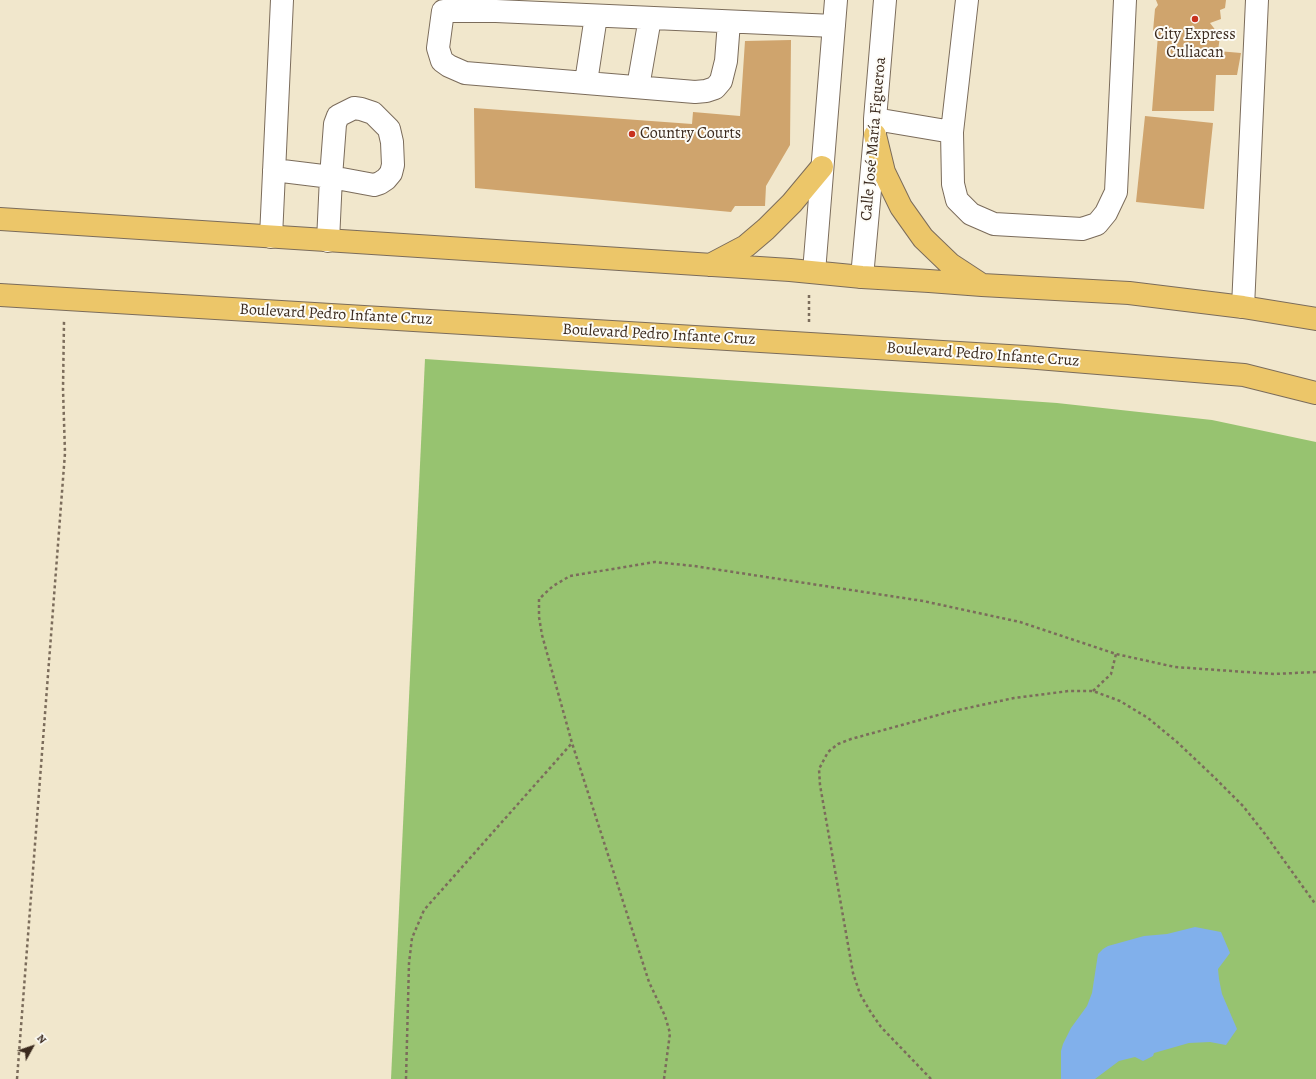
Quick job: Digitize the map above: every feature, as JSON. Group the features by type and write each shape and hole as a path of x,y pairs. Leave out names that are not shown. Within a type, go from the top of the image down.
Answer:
{"highway":[{"path":"875,127 884,172 900,207 922,238 950,264 982,285"},
{"path":"710,265 746,246 766,229 792,203 822,167"},
{"path":"0,219 710,265 982,285 1129,293 1243,307 1316,319"},
{"name":"Boulevard Pedro Infante Cruz","path":"0,295 1025,357 1244,375 1316,393"}],"street":[{"path":"271,237 282,0"},
{"path":"281,29 296,0"},
{"path":"812,272 836,0"},
{"name":"Calle José María Figueroa","path":"862,277 885,0"},
{"path":"967,0 952,132 953,184 957,200 971,214 994,224 1082,229 1097,224 1106,213 1116,192 1125,0"},
{"path":"1243,307 1257,0"},
{"path":"729,22 726,61 721,81 716,88 695,92 466,73 448,66 442,61 438,48 443,6 496,5 596,16 834,26"},
{"path":"586,82 596,16"},
{"path":"638,87 650,18"},
{"path":"875,127 952,132"},
{"path":"274,170 331,176 328,241"}],"path":[{"path":"809,344 812,272"},
{"path":"17,1079 65,453 63,389 64,299"},
{"path":"664,1079 670,1033 665,1016 649,982 572,743 542,636 539,617 540,598 553,586 570,576 655,562 694,566 923,600 1020,622 1116,654 1175,667 1274,674 1316,672"},
{"path":"1093,691 1111,674 1116,654"},
{"path":"931,1079 881,1027 860,994 853,973 820,785 819,769 828,752 838,744 949,712 1014,698 1069,691 1093,691 1120,701 1148,718 1216,778 1243,806 1316,905"},
{"path":"406,1079 409,963 412,938 424,910 572,743"}],"green space":[{"path":"425,359 1057,403 1212,420 1316,442 1316,1079 391,1079"}],"water":[{"path":"1195,927 1221,932 1230,953 1218,969 1222,994 1237,1029 1226,1045 1210,1042 1189,1043 1154,1053 1153,1056 1143,1061 1135,1057 1119,1061 1095,1079 1061,1079 1061,1051 1063,1044 1071,1028 1087,1006 1092,993 1098,954 1108,946 1144,936 1167,934"}],"building":[{"path":"1156,0 1226,0 1225,8 1220,10 1221,19 1210,23 1220,36 1218,51 1241,53 1237,75 1216,75 1214,111 1152,111 1158,35 1153,31 1155,9 1158,5"},
{"name":"Country Courts","path":"791,40 790,145 766,186 765,206 735,206 731,212 475,188 474,108 692,124 693,112 740,116 745,41"},
{"path":"1145,116 1213,123 1204,209 1136,202"}],"place":[{"name":"City Express Culiacan","path":"1195,19"},
{"name":"Country Courts","path":"632,134"}]}
